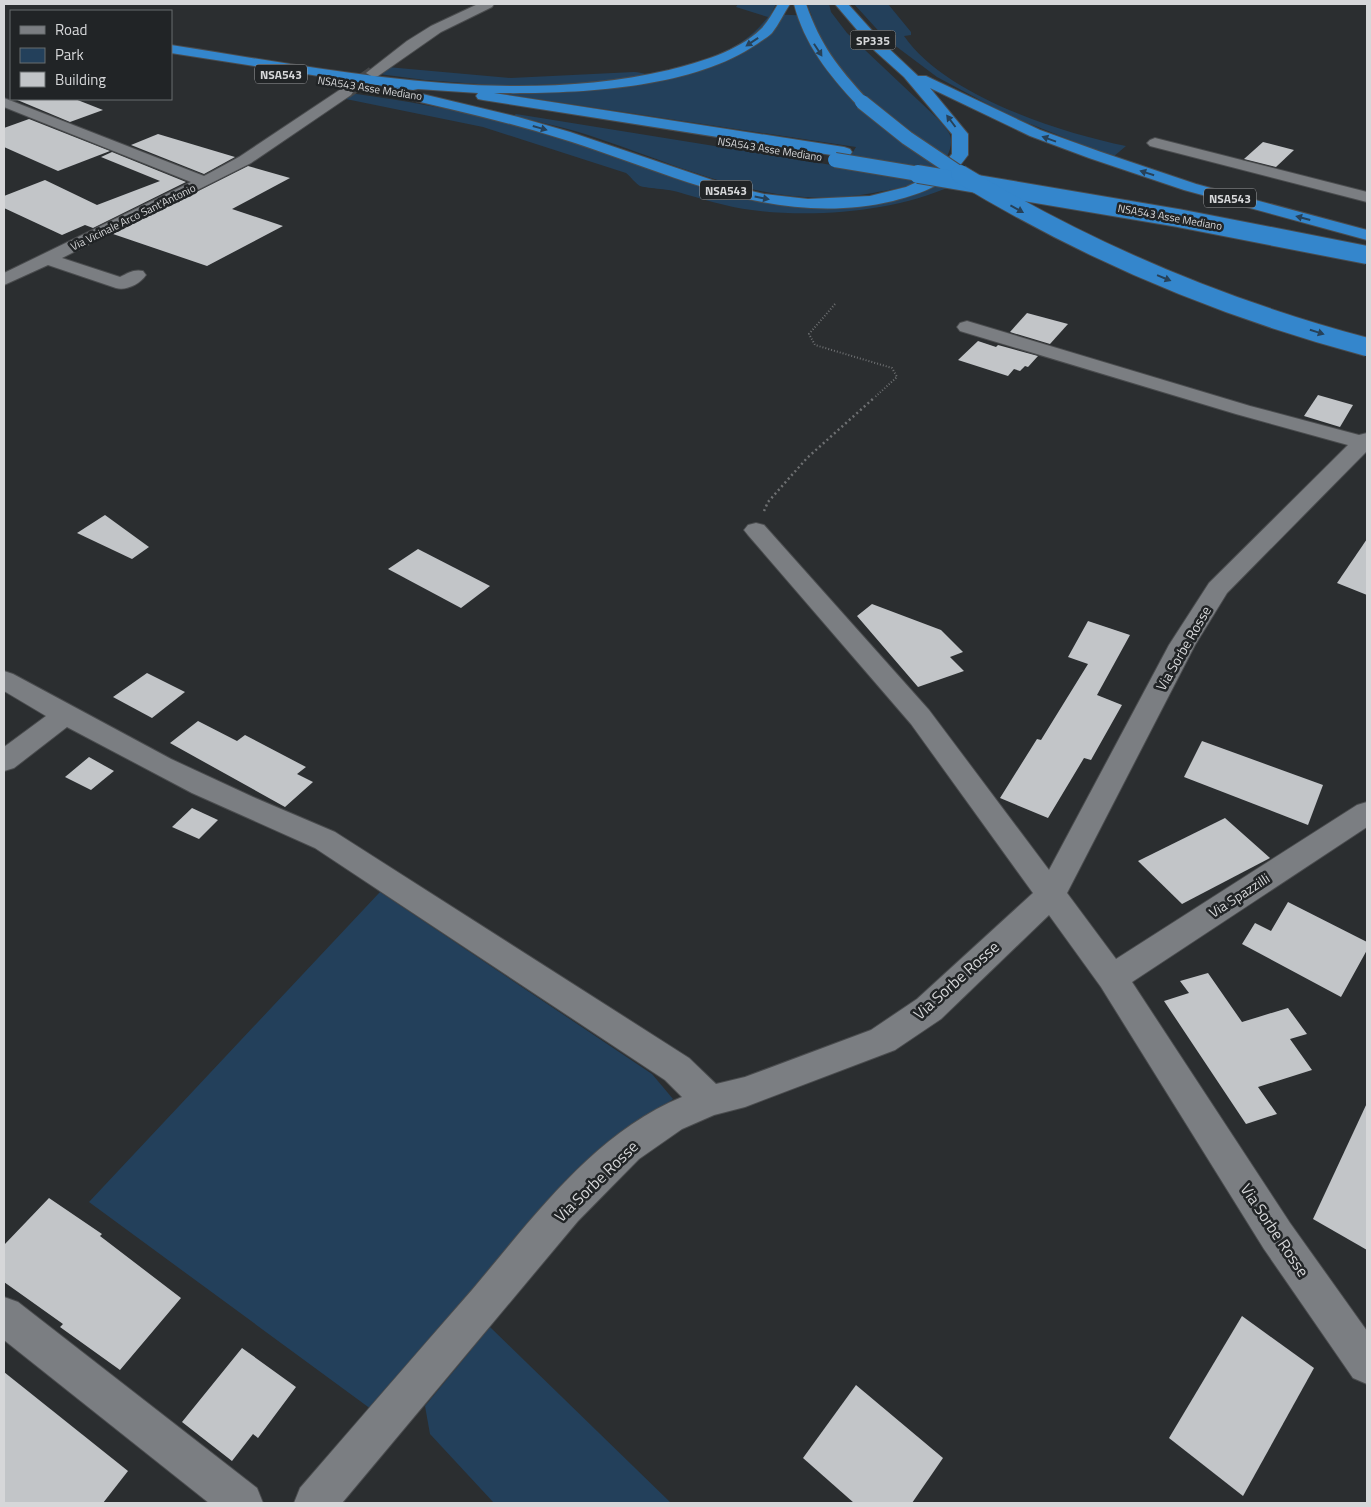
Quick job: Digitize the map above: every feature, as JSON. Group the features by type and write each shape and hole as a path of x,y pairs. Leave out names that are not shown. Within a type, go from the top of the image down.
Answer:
{"highway":[{"name":"SP335","path":"842,4 880,48 909,74"},
{"name":"NSA543","path":"391,87 549,89 605,85 647,79 695,68 732,55 755,41 792,5 805,23 814,43 830,68 862,102 891,126 995,197 1084,243 1170,281 1246,309 1367,347"},
{"name":"NSA543 Asse Mediano","path":"172,49 391,87"},
{"name":"NSA543 Asse Mediano","path":"172,57 391,87 840,156 1056,186 1367,243"},
{"name":"NSA543","path":"391,87 565,135 725,190 808,204 870,201 912,192 942,176 960,155 960,134 948,116 909,74"},
{"name":"NSA543","path":"909,74 1035,133 1095,156 1190,187 1367,235"},
{"name":"NSA543 Asse Mediano","path":"840,156 1367,255"}],"street":[{"path":"373,73 436,29 488,4"},
{"path":"204,182 253,155 346,92"},
{"name":"Via Vicinale Arco Sant'Antonio","path":"4,102 186,173 204,182"},
{"path":"1155,143 1367,197"},
{"name":"Via Vicinale Arco Sant'Antonio","path":"4,280 204,182"},
{"path":"46,259 122,284 137,276"},
{"path":"968,327 1243,410 1366,441"},
{"name":"Via Sorbe Rosse","path":"315,1503 565,1209 627,1147 670,1118 710,1101 745,1092 883,1040 929,1009 977,962 1051,895 1182,645 1218,588 1366,441"},
{"name":"Via Sorbe Rosse","path":"756,530 920,717 1112,978 1277,1236 1367,1364"},
{"path":"4,680 65,715 263,815 325,840 677,1069 710,1101"},
{"path":"4,761 65,715"},
{"name":"Via Spazzilli","path":"1112,978 1367,813"},
{"path":"4,1316 242,1503"}],"path":[{"path":"756,530 768,502 807,458 897,377 892,368 815,345 809,334 835,304"}],"green space":[{"path":"738,4 776,4 771,14 812,16 807,4 829,4 831,12 847,33 937,118 949,133 951,147 941,164 921,181 873,193 836,197 800,197 765,192 730,184 584,134 513,116 516,114 844,167 856,147 491,92 596,89 659,81 504,86 425,80 379,74 387,67 511,78 634,72 647,74 670,71 696,63 732,48 759,28 768,17 736,7"},
{"path":"854,4 888,4 911,32 911,35 904,36 922,57 946,76 974,93 1036,121 1098,140 1126,146 1113,157 1008,115 937,77 885,38"},
{"path":"350,93 410,102 499,120 586,145 720,192 776,204 804,206 838,205 872,200 939,184 951,186 905,202 853,211 801,213 743,209 674,191 640,186 626,173 483,127 341,98"},
{"path":"380,892 652,1074 673,1099 608,1146 375,1412 89,1202"},
{"path":"490,1327 671,1503 494,1503 430,1434 425,1406"}],"building":[{"path":"17,100 78,100 103,110 70,122"},
{"path":"29,119 110,151 58,171 4,147 4,128"},
{"path":"158,134 235,157 204,174 131,145"},
{"path":"1263,142 1294,150 1276,167 1244,159"},
{"path":"112,152 186,182 93,228 85,225 62,235 4,208 4,196 45,180 97,205 160,181 101,157"},
{"path":"248,166 290,178 232,209 283,226 207,266 113,234"},
{"path":"1027,313 1068,324 1050,344 1010,332"},
{"path":"978,341 1038,356 1028,367 1025,366 1020,371 1014,369 1008,376 958,360"},
{"path":"1318,395 1353,405 1340,427 1304,416"},
{"path":"105,515 149,547 132,559 77,533"},
{"path":"1367,539 1367,595 1337,583"},
{"path":"418,549 490,586 461,608 388,569"},
{"path":"872,604 941,630 963,652 950,657 964,671 918,687 857,616"},
{"path":"1088,621 1130,635 1097,695 1122,705 1091,760 1084,758 1048,818 1000,798 1037,739 1041,740 1088,664 1068,657"},
{"path":"147,673 185,692 152,718 113,697"},
{"path":"198,721 237,741 245,735 306,767 297,774 313,782 285,807 170,743"},
{"path":"1202,741 1323,785 1308,825 1184,777"},
{"path":"89,757 114,771 91,790 65,777"},
{"path":"192,808 218,820 199,839 172,827"},
{"path":"1225,818 1270,858 1182,904 1138,861"},
{"path":"1288,902 1367,942 1367,950 1341,997 1242,944 1255,923 1271,931"},
{"path":"1208,973 1242,1022 1288,1008 1307,1034 1290,1039 1312,1070 1258,1087 1277,1114 1246,1124 1164,1001 1189,993 1180,981"},
{"path":"1367,1103 1367,1250 1313,1219"},
{"path":"49,1198 102,1234 100,1236 181,1298 120,1370 60,1327 63,1324 4,1282 4,1245"},
{"path":"1242,1316 1314,1368 1243,1496 1169,1438"},
{"path":"242,1348 296,1387 258,1438 253,1434 232,1461 182,1422"},
{"path":"4,1372 128,1471 103,1503 4,1503"},
{"path":"856,1385 943,1458 912,1503 854,1503 803,1458"}],"tunnel":[{"path":"346,92 373,73"}]}
